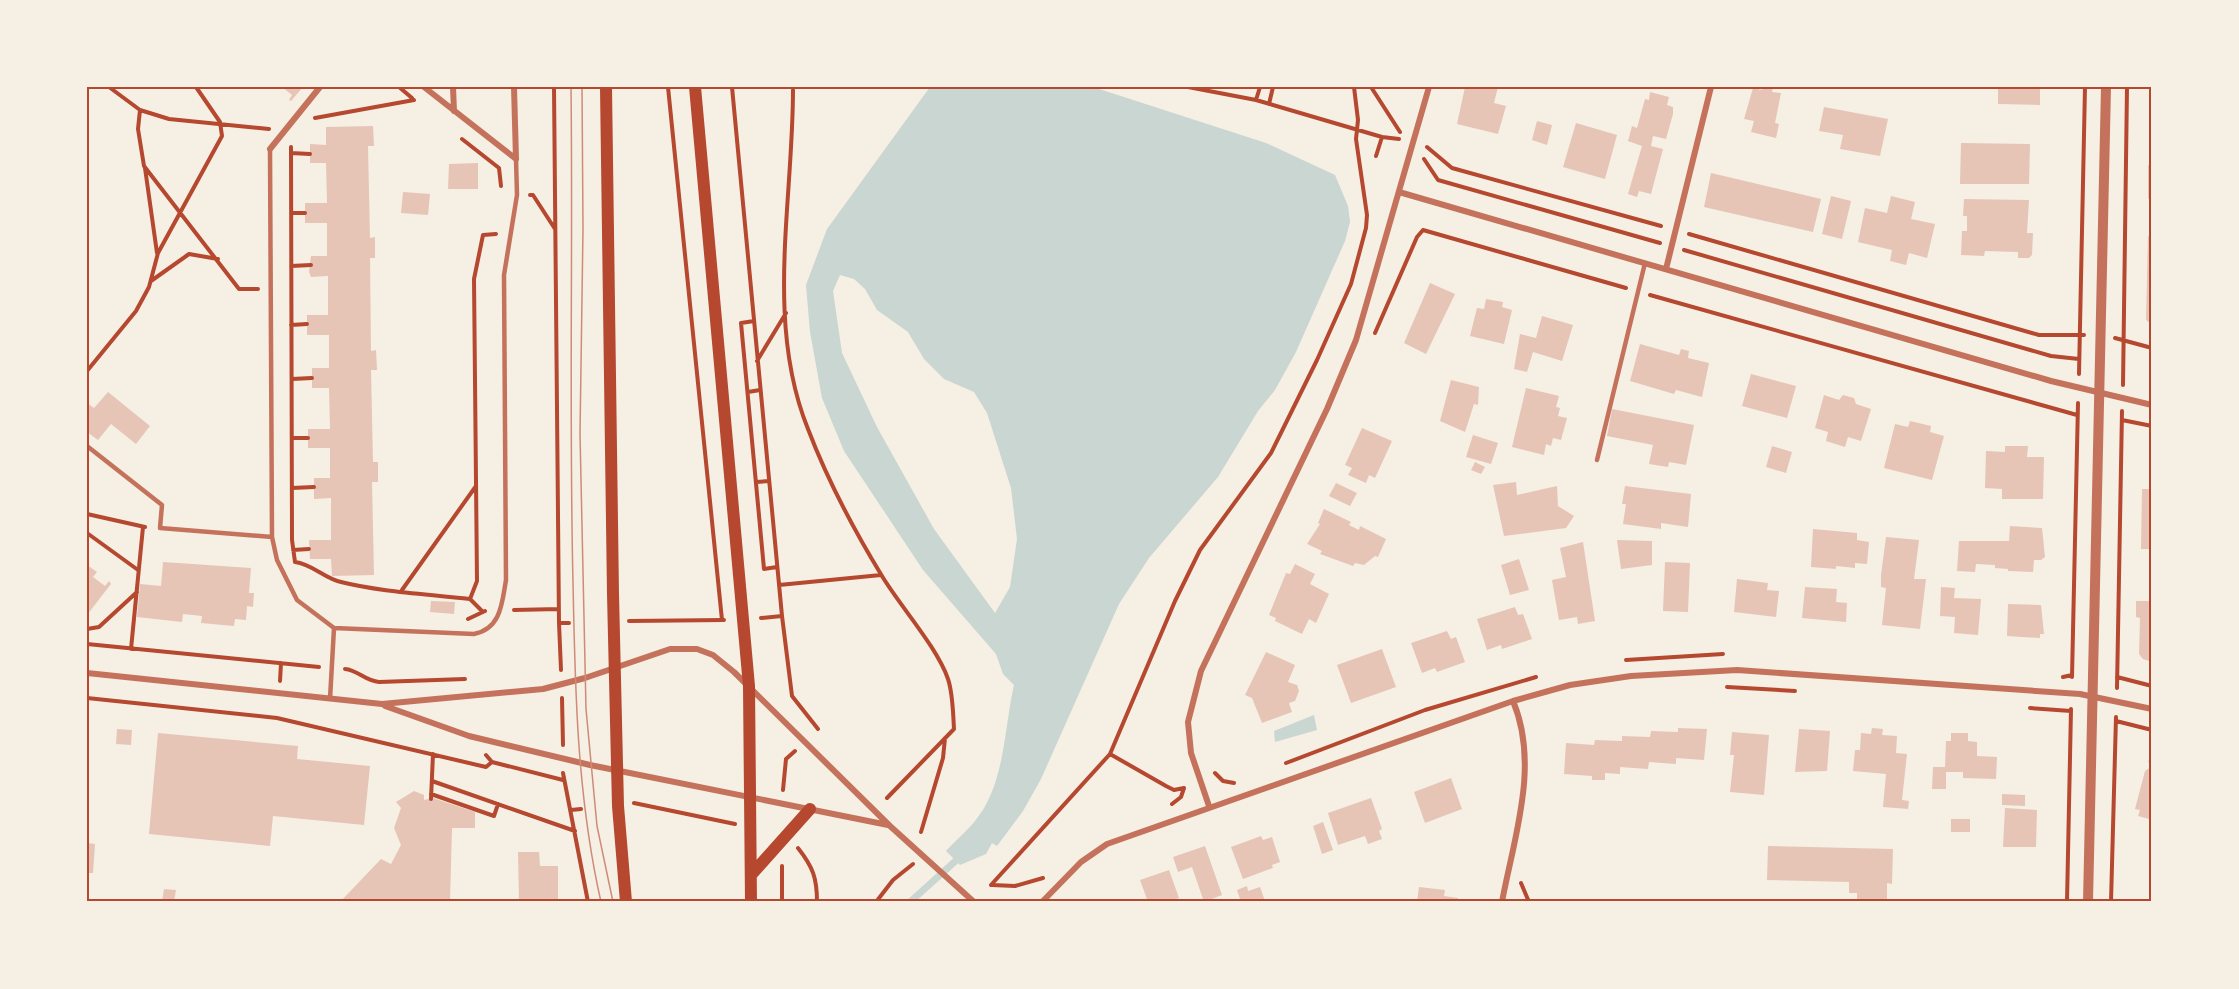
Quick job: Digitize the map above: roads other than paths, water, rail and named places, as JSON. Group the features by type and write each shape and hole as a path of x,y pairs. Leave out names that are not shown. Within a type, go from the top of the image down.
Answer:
{"main road":[{"path":"606,87 615,668 618,771 626,902"},
{"path":"695,87 749,686 751,902"},
{"path":"751,876 810,809"}],"street":[{"path":"270,149 320,87"},
{"path":"424,87 516,159"},
{"path":"453,87 454,111"},
{"path":"514,87 516,159"},
{"path":"1209,806 1191,753 1188,722 1201,671 1327,410 1356,340 1429,87"},
{"path":"1666,269 1711,87"},
{"path":"2088,902 2106,87"},
{"path":"1399,192 2078,388 2152,405"},
{"path":"87,673 382,704 543,689 670,649 697,649 712,655 749,686 890,826 974,902"},
{"path":"1042,902 1081,862 1107,844 1209,806 1513,701 1570,685 1631,676 1717,670 2071,693 2152,710"},
{"path":"1502,902 1526,770 1524,737 1513,701"},
{"path":"382,704 469,736 618,771 890,826"}],"lane":[{"path":"270,149 272,537 277,560 297,600 334,628 474,634 492,627 501,610 506,580 504,275 517,195 516,159"},
{"path":"1597,460 1645,263"},
{"path":"87,446 162,505 160,528 272,537"},
{"path":"330,699 334,628"}],"waterway":[{"path":"910,902 961,856"}],"tram line":[{"path":"571,87 571,458 575,663 582,783 601,902"},
{"path":"582,87 583,229 580,434 586,709 597,826 613,902"}]}
